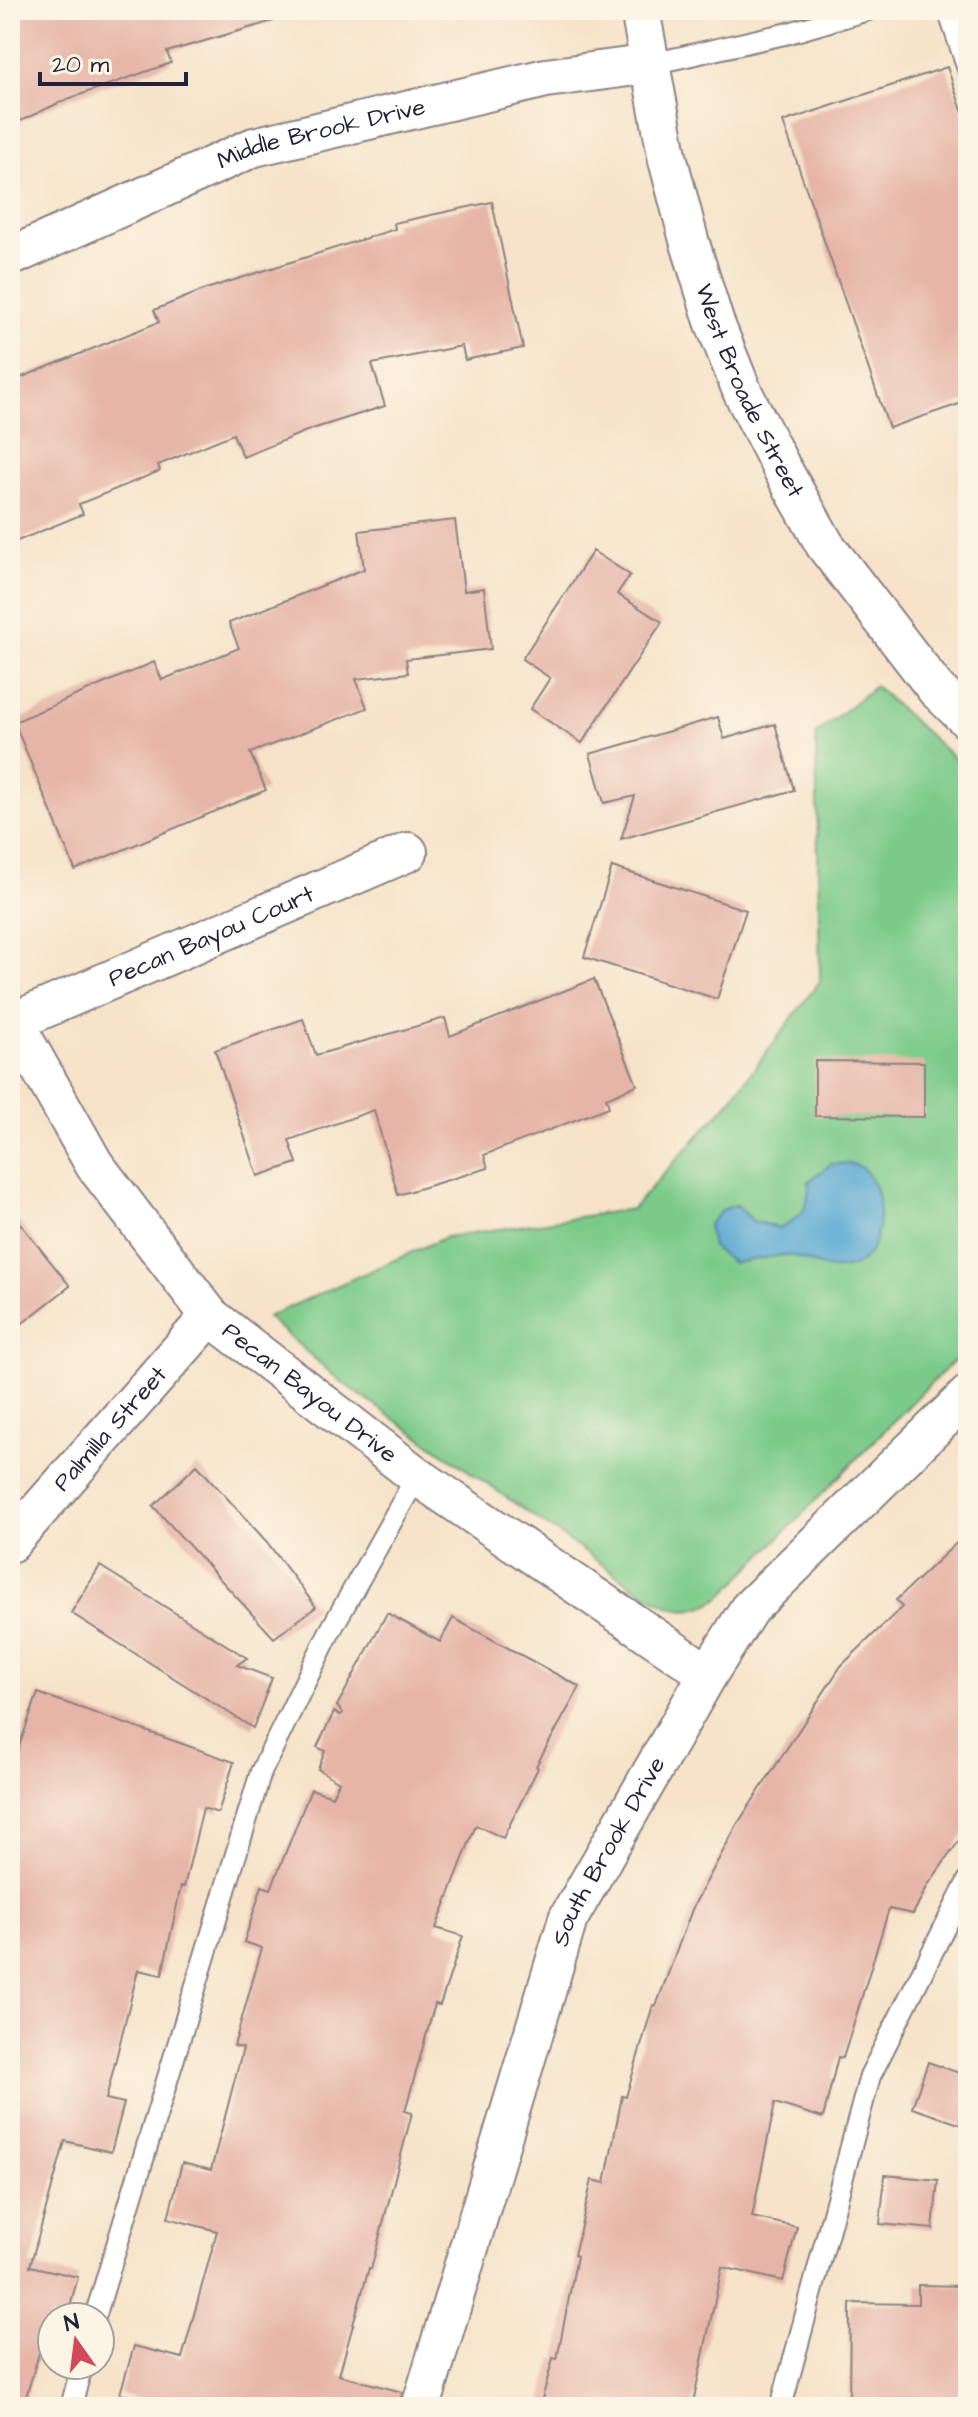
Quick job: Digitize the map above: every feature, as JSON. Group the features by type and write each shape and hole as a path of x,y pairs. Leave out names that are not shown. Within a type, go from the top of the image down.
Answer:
{"street":[{"name":"West Broade Street","path":"640,10 668,160 689,240 714,321 742,391 825,545 936,689 968,720"},
{"name":"Middle Brook Drive","path":"10,257 254,147 546,78 651,64"},
{"name":"Pecan Bayou Court","path":"11,1018 408,852"},
{"name":"Pecan Bayou Drive","path":"11,1018 94,1164 210,1316 417,1476 708,1674"},
{"name":"Palmilla Street","path":"10,1543 210,1316"},
{"name":"South Brook Drive","path":"421,2407 568,1919 708,1674 749,1609 968,1395"}],"lane":[{"path":"651,64 789,33 868,10"},
{"path":"948,10 968,69"},
{"path":"100,2301 261,1772 329,1633 417,1476"},
{"path":"781,2407 870,2076 968,1881"},
{"path":"71,2407 78,2381"}],"green space":[{"path":"875,686 968,771 968,1348 721,1597 697,1608 677,1609 636,1588 340,1381 267,1317 446,1237 632,1209 729,1102 820,981 816,734"}],"water":[{"path":"831,1164 856,1165 866,1172 874,1184 879,1216 877,1232 865,1259 844,1269 827,1268 788,1255 733,1263 712,1247 708,1225 722,1210 736,1205 753,1221 779,1228 794,1220 806,1205 809,1181"}],"building":[{"path":"10,10 272,10 273,21 167,52 171,63 65,100 10,126"},
{"path":"947,67 968,128 968,401 889,428 783,122"},
{"path":"492,202 523,348 465,360 462,346 372,364 385,406 309,430 243,457 233,434 158,465 160,471 79,504 83,514 10,544 10,382 159,322 154,310 206,289 395,229 394,223"},
{"path":"455,520 464,591 484,588 491,649 406,659 408,673 356,679 367,708 250,753 266,790 75,870 14,722 154,662 162,680 239,648 229,623 364,569 359,531"},
{"path":"593,551 630,575 617,594 662,622 582,743 530,709 550,678 522,659"},
{"path":"718,717 724,739 775,724 794,790 621,839 635,796 604,803 590,754"},
{"path":"612,867 746,910 717,999 584,957"},
{"path":"594,979 637,1085 606,1098 609,1107 484,1155 488,1168 398,1195 374,1110 289,1140 297,1163 258,1176 215,1050 303,1019 316,1055 445,1018 450,1036"},
{"path":"815,1061 924,1062 924,1117 815,1116"},
{"path":"10,1211 70,1286 10,1333"},
{"path":"197,1465 266,1541 316,1607 274,1638 153,1506"},
{"path":"968,1532 968,1828 928,1885 913,1914 889,1909 843,2058 838,2057 823,2118 775,2103 752,2217 797,2227 783,2281 722,2267 692,2407 540,2407 553,2358 557,2359 577,2256 574,2255 592,2180 605,2183 622,2096 626,2097 653,2005 656,2006 693,1907 738,1823 841,1666 902,1607 896,1600"},
{"path":"100,1566 247,1658 237,1665 272,1678 253,1728 71,1613"},
{"path":"387,1613 440,1642 453,1618 580,1687 536,1766 538,1768 503,1838 476,1825 436,1928 463,1936 440,2005 435,2004 405,2111 412,2113 339,2375 402,2392 400,2407 168,2407 120,2394 134,2346 182,2358 217,2231 168,2218 182,2163 211,2170 243,2048 234,2046 262,1948 244,1942 262,1886 271,1889 311,1789 332,1796 339,1782 318,1769 325,1751 317,1747 334,1712 343,1713 337,1706"},
{"path":"38,1693 234,1762 218,1813 203,1808 184,1887 181,1886 162,1975 138,1970 106,2099 124,2103 111,2152 65,2141 30,2266 78,2277 71,2301 36,2301 36,2364 23,2407 10,2407 10,1772"},
{"path":"928,2062 968,2076 968,2127 912,2108"},
{"path":"885,2175 938,2180 933,2229 880,2224"},
{"path":"918,2285 968,2286 968,2407 849,2407 850,2303 918,2304"}]}
